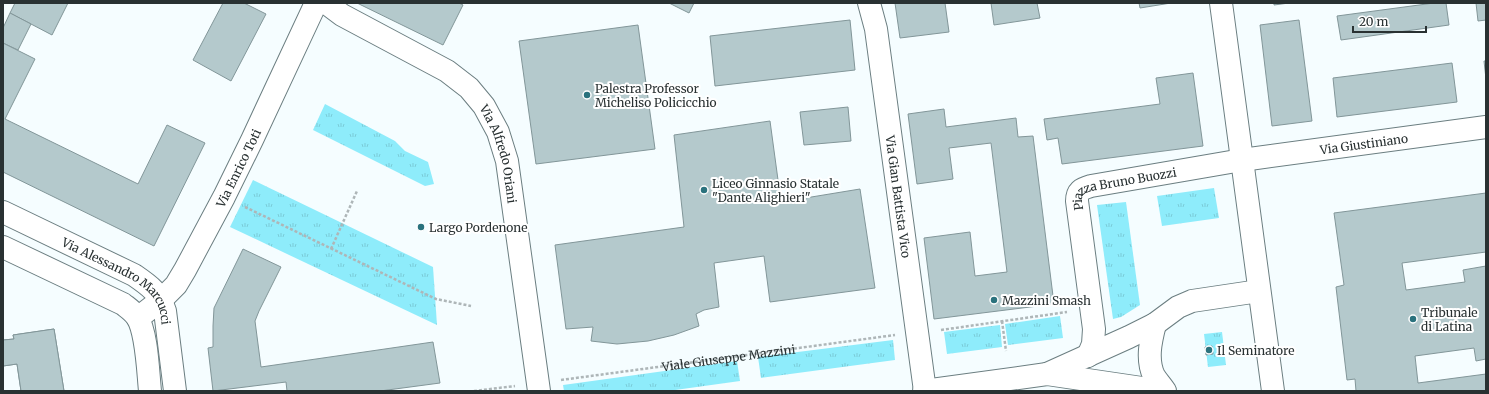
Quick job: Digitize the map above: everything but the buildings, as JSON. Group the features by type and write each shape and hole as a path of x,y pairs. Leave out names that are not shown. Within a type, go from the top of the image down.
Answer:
{"street":[{"name":"Via Enrico Toti","path":"138,318 161,300 179,280 224,197 316,3"},
{"name":"Via Alfredo Oriani","path":"326,3 342,15 447,71 469,88 484,106 498,132 507,161 539,391"},
{"name":"Via Gian Battista Vico","path":"869,3 876,29 924,391"},
{"path":"1221,3 1273,391"},
{"name":"Via Giustiniano","path":"1242,160 1486,127"},
{"name":"Piazza Bruno Buozzi","path":"1088,356 1093,344 1094,329 1077,195 1082,189 1091,186 1242,160"},
{"name":"Via Alessandro Marcucci","path":"3,212 134,275 151,287 161,300 165,311 174,391"},
{"name":"Via Alessandro Marcucci","path":"3,247 123,304 132,311 138,318 143,334 150,391"},
{"path":"924,391 1047,374 1155,324 1178,307 1192,301 1259,291"},
{"path":"1155,324 1150,343 1150,360 1154,375 1165,391"},
{"path":"1047,374 1093,386 1162,391"}],"path":[{"path":"331,249 358,191"},
{"path":"224,197 436,299 471,306"},
{"path":"940,330 1066,312"},
{"path":"1002,321 1006,351"},
{"name":"Viale Giuseppe Mazzini","path":"558,380 899,335"},
{"path":"474,391 518,385"}],"green space":[{"path":"325,104 395,141 405,151 428,162 434,184 425,186 313,130"},
{"path":"253,180 433,267 437,325 230,227"},
{"path":"1214,188 1219,218 1162,226 1157,196"},
{"path":"1126,202 1140,305 1121,317 1113,319 1097,205"},
{"path":"1060,316 1063,338 1008,345 1005,324"},
{"path":"1000,325 1002,347 947,354 944,332"},
{"path":"1222,332 1226,365 1208,367 1204,334"},
{"path":"893,340 895,360 761,378 758,357"},
{"path":"737,361 740,381 668,391 564,391 563,385"}],"place":[{"name":"Palestra Professor Micheliso Policicchio","path":"587,95"},
{"name":"Liceo Ginnasio Statale \"Dante Alighieri\"","path":"704,190"},
{"name":"Largo Pordenone","path":"421,227"},
{"name":"Mazzini Smash","path":"994,300"},
{"name":"Tribunale di Latina","path":"1413,319"},
{"name":"Il Seminatore","path":"1209,350"}]}
